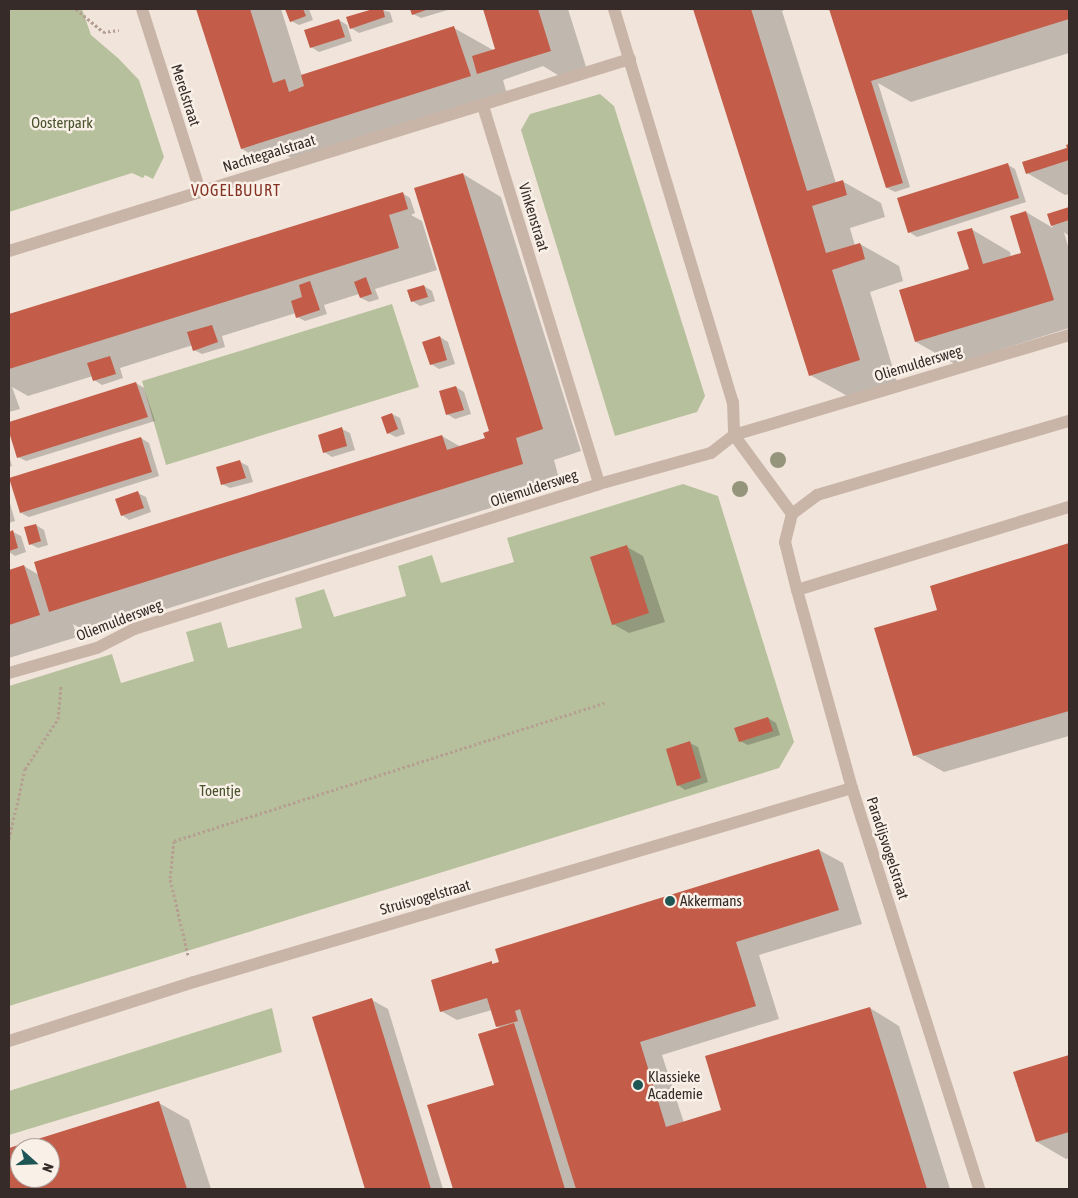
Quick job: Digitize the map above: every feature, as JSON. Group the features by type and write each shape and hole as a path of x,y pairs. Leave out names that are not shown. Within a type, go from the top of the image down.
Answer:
{"street":[{"name":"Merelstraat","path":"142,9 200,191"},
{"path":"614,9 734,402 734,435 792,514 817,495 1069,421"},
{"path":"483,106 630,59"},
{"name":"Nachtegaalstraat","path":"9,251 200,191 483,106"},
{"name":"Vinkenstraat","path":"483,106 599,484"},
{"name":"Oliemuldersweg","path":"9,672 56,661 97,648 134,629 599,484 711,453 734,435 1069,335"},
{"path":"797,590 1069,507"},
{"name":"Paradijsvogelstraat","path":"792,514 785,542 797,590 852,788 979,1189"},
{"name":"Struisvogelstraat","path":"9,1041 194,982 852,788"}],"path":[{"path":"76,9 103,32 148,28"},
{"path":"9,839 25,769 58,719 61,689 56,661"},
{"path":"194,982 170,878 174,841 604,703"}],"green space":[{"name":"Oosterpark","path":"9,9 82,9 91,35 118,58 139,80 164,157 153,179 145,175 143,178 132,173 9,212"},
{"path":"600,94 614,106 705,396 697,412 615,436 521,130 530,114"},
{"path":"392,304 419,387 166,465 142,381"},
{"name":"Toentje","path":"683,484 718,496 794,742 779,768 9,1006 9,686 112,654 121,683 194,661 186,632 221,622 228,648 302,628 295,598 324,589 334,617 406,596 398,566 432,555 441,583 514,562 507,538"},
{"path":"272,1008 282,1052 9,1135 9,1091"}],"building":[{"path":"196,9 250,9 273,83 285,79 289,92 304,86 301,75 454,26 471,76 241,149"},
{"path":"285,9 303,9 306,16 290,22"},
{"path":"373,9 383,9 385,17 350,29 346,17"},
{"path":"410,9 429,9 412,15"},
{"path":"483,9 538,9 551,51 477,74 472,56 495,49"},
{"path":"693,9 751,9 807,191 843,180 847,195 812,206 826,253 860,243 862,248 865,259 832,270 860,360 809,376"},
{"path":"829,9 1069,9 1069,19 871,81 903,183 886,188"},
{"path":"339,19 345,37 310,48 304,30"},
{"path":"1069,144 1069,160 1026,174 1022,162 1067,148 1066,145"},
{"path":"1008,163 1019,198 908,233 897,198"},
{"path":"463,173 543,429 516,438 523,464 49,612 34,562 442,435 447,450 485,438 483,433 489,431 414,188"},
{"path":"403,192 408,209 389,215 399,248 9,369 9,314"},
{"path":"1069,207 1069,220 1051,226 1047,214"},
{"path":"1026,211 1054,300 915,342 899,290 969,269 957,232 972,228 983,264 1021,253 1010,216"},
{"path":"366,277 372,294 360,298 354,282"},
{"path":"310,281 320,310 296,318 291,301 302,297 299,285"},
{"path":"424,285 428,297 411,302 407,290"},
{"path":"212,325 218,342 193,351 187,332"},
{"path":"440,336 447,360 430,365 422,342"},
{"path":"110,356 116,374 93,381 87,363"},
{"path":"136,382 148,417 17,458 9,432 9,422"},
{"path":"456,386 464,410 446,415 439,391"},
{"path":"392,413 398,429 387,434 381,417"},
{"path":"342,427 347,446 323,453 318,435"},
{"path":"141,437 152,472 20,513 9,478"},
{"path":"240,460 246,478 221,485 216,467"},
{"path":"138,491 144,508 121,516 115,499"},
{"path":"36,524 41,541 29,545 24,527"},
{"path":"13,530 18,548 9,551 9,532"},
{"path":"1069,543 1069,711 913,756 874,628 937,610 930,586"},
{"path":"627,545 649,613 612,625 590,557"},
{"path":"24,565 40,615 9,625 9,570"},
{"path":"768,717 773,731 739,742 734,728"},
{"path":"690,741 701,778 677,786 666,749"},
{"path":"819,849 839,910 736,942 756,1006 640,1042 666,1127 721,1110 705,1056 870,1007 927,1189 576,1189 520,1009 515,1011 518,1021 496,1027 487,998 440,1012 431,980 492,961 492,964 499,962 495,949"},
{"path":"372,998 431,1189 365,1189 312,1017"},
{"path":"514,1023 565,1189 453,1189 427,1105 494,1085 478,1034"},
{"path":"1069,1055 1069,1132 1036,1142 1013,1072"},
{"path":"159,1101 187,1189 9,1189 9,1148 10,1188 60,1188 60,1138 41,1138"}],"place":[{"name":"Akkermans","path":"670,901"},
{"name":"Klassieke Academie","path":"638,1085"}],"district":[{"name":"VOGELBUURT","path":"236,190"}]}
